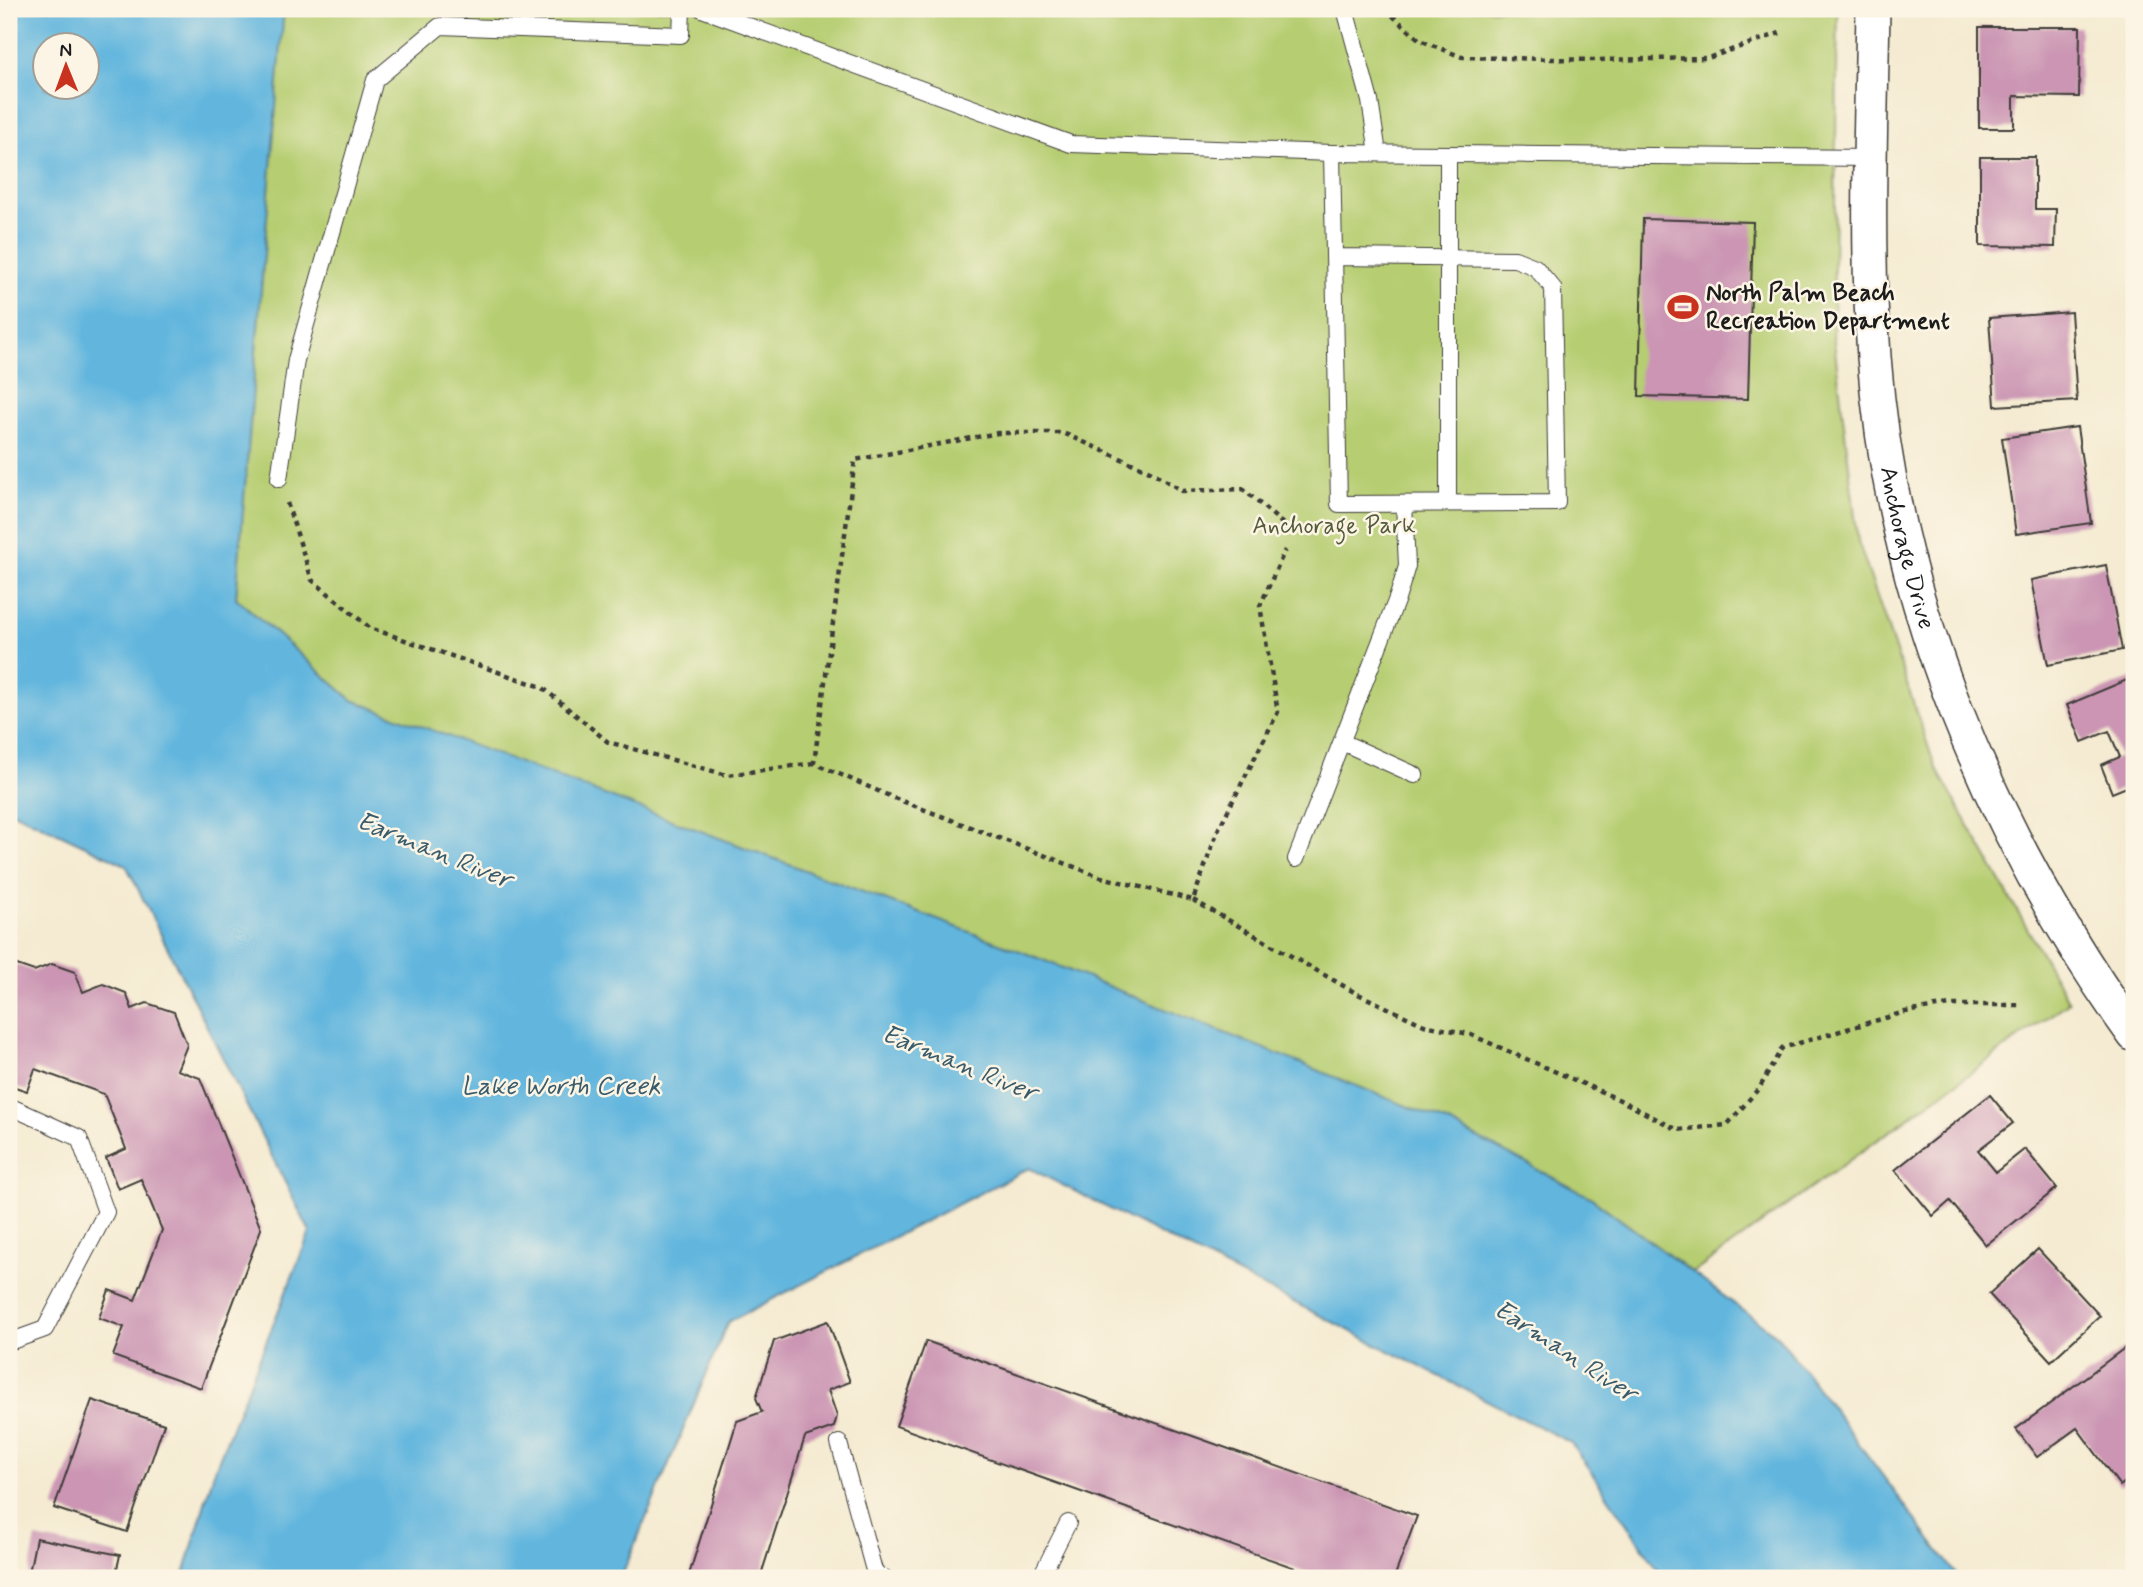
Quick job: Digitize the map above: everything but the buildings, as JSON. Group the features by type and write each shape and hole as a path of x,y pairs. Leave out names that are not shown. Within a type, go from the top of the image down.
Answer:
{"street":[{"name":"Anchorage Drive","path":"1873,9 1869,254 1874,360 1888,465 1910,569 1929,632 1979,770 2025,865 2093,979 2134,1035"}],"lane":[{"path":"471,9 471,26"},
{"path":"279,479 296,360 375,80 440,26 681,36 682,9"},
{"path":"702,9 1071,145 1332,153 1871,158"},
{"path":"1345,9 1370,101 1378,153"},
{"path":"1332,153 1339,504 1557,503 1553,288 1535,267 1515,258 1335,257"},
{"path":"1448,154 1448,503"},
{"path":"1296,859 1398,596 1407,566 1404,504"},
{"path":"1342,742 1415,775"},
{"path":"9,1106 79,1138 106,1212 45,1329 9,1342"},
{"path":"838,1443 876,1577"},
{"path":"1040,1578 1068,1522"}],"path":[{"path":"1385,9 1420,40 1462,57 1708,58 1780,33"},
{"path":"814,763 855,460 998,433 1063,433 1152,472 1182,491 1243,489 1283,524"},
{"path":"279,479 312,580 370,628 542,687 608,742 727,775 814,763 894,798 1101,877 1193,900 1356,993 1424,1026 1469,1034 1618,1099 1678,1130 1727,1125 1760,1087 1782,1048 1905,1012 1951,1005 2022,1005"},
{"path":"1193,900 1218,830 1278,712 1259,606 1285,550"}],"green space":[{"name":"Anchorage Park","path":"280,9 1838,9 1833,333 1858,541 1935,766 2069,1002 1693,1273 1590,1197 352,700 236,598"}],"water":[{"name":"Lake Worth Creek","path":"9,9 284,9 236,598 352,700 1023,952 1449,1123 1590,1197 1779,1337 1959,1578 1664,1578 1571,1443 1029,1168 728,1322 621,1578 183,1578 214,1472 310,1232 126,865 9,810"}],"place":[{"name":"North Palm Beach Recreation Department","path":"1683,307"}],"water label":[{"name":"Earman River","path":"434,851"},
{"name":"Earman River","path":"959,1064"},
{"name":"Earman River","path":"1565,1352"}]}
